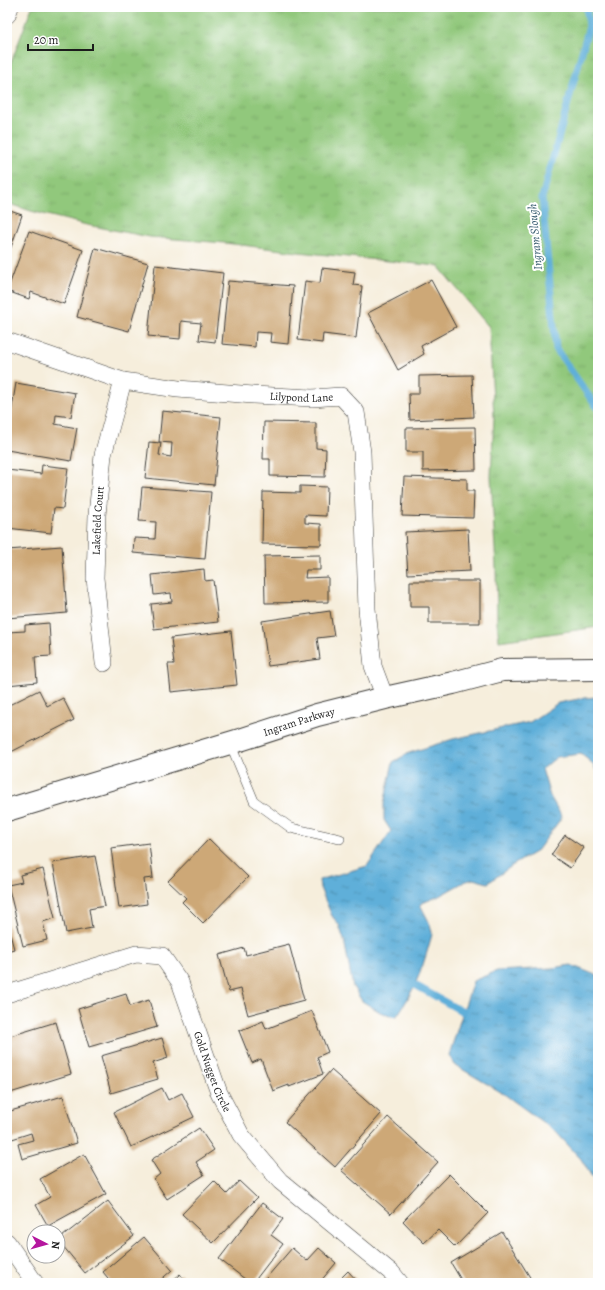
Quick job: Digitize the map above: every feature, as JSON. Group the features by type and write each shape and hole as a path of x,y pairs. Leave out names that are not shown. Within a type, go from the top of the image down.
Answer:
{"street":[{"path":"7,15 10,7"},
{"name":"Lilypond Lane","path":"7,341 123,381 178,389 246,394 312,398 341,396 356,412 362,452 367,609 373,666 385,698"},
{"name":"Lakefield Court","path":"104,663 95,578 97,515 103,455 123,381"},
{"name":"Ingram Parkway","path":"7,810 230,743 317,715 502,670 598,669"},
{"name":"Gold Nugget Circle","path":"7,994 136,954 162,956 180,982 219,1093 241,1135 280,1180 392,1273 400,1283"},
{"path":"7,1242 35,1283"}],"lane":[{"path":"230,743 254,801 291,828 340,839"}],"green space":[{"path":"32,7 598,7 598,627 499,641 491,476 494,417 489,327 438,266 225,243 150,237 87,225 31,211 7,203 7,73"}],"water":[{"path":"598,697 598,773 592,763 581,754 557,757 542,769 550,796 562,817 537,851 513,865 488,883 473,879 420,904 429,922 432,934 420,973 407,1000 396,1017 380,1012 362,1001 353,987 344,940 339,925 332,916 320,888 319,880 367,866 391,831 384,820 384,804 393,762 409,753 453,739 530,722 558,703"},
{"path":"571,965 598,976 598,1187 581,1159 556,1132 504,1094 455,1065 449,1055 473,981 497,971 552,968"}],"building":[{"path":"7,210 22,215 7,259"},
{"path":"29,231 83,250 64,304 31,292 29,299 7,291"},
{"path":"95,248 148,263 129,331 77,317"},
{"path":"155,265 223,273 215,342 199,340 201,323 181,321 180,339 148,336"},
{"path":"322,268 355,272 353,285 362,286 356,338 323,334 322,343 298,340 305,281 320,283"},
{"path":"431,280 456,327 421,346 424,354 398,370 368,313"},
{"path":"228,281 293,286 288,344 270,342 271,333 256,332 255,347 222,344"},
{"path":"472,375 474,417 410,420 409,394 419,394 419,376"},
{"path":"16,383 75,393 71,417 56,415 55,424 77,428 71,461 7,450 7,438"},
{"path":"162,411 221,417 214,485 145,478 149,442 161,443 159,455 171,457 172,443 159,442"},
{"path":"264,422 316,423 316,448 326,449 325,477 270,476 270,459 263,459"},
{"path":"475,427 476,470 423,471 423,452 406,452 406,428"},
{"path":"42,465 68,468 63,509 54,508 51,533 7,528 7,470 41,474"},
{"path":"404,477 467,479 467,491 474,491 473,518 402,516"},
{"path":"300,486 327,487 326,516 305,515 305,523 321,524 321,545 262,544 263,492 300,493"},
{"path":"142,487 211,492 205,559 133,553 134,538 155,539 156,522 139,521"},
{"path":"468,529 470,571 408,574 405,532"},
{"path":"62,546 67,613 7,618 7,550"},
{"path":"320,555 320,570 306,570 305,578 328,577 328,602 265,603 264,556"},
{"path":"204,569 205,581 213,580 218,622 154,629 151,604 172,602 171,593 154,595 152,575"},
{"path":"410,581 480,581 480,623 429,623 429,607 410,607"},
{"path":"330,611 334,636 317,638 320,659 268,666 262,621"},
{"path":"49,623 51,656 35,657 37,682 7,685 7,632 25,631 25,625"},
{"path":"231,631 237,685 171,692 168,664 174,664 171,638"},
{"path":"39,690 47,706 63,698 74,720 11,752 7,743 7,706"},
{"path":"565,835 584,848 570,868 551,855"},
{"path":"209,839 248,877 203,923 182,902 186,898 168,881"},
{"path":"149,843 153,878 144,879 147,904 119,908 111,848"},
{"path":"95,856 105,906 89,909 92,928 66,933 53,863"},
{"path":"43,869 55,918 43,922 47,940 23,946 8,885 22,882 20,875"},
{"path":"7,923 14,949 7,951"},
{"path":"289,944 304,1000 248,1015 241,989 229,992 219,955 244,948 246,955"},
{"path":"126,994 130,1006 149,1000 157,1027 89,1047 78,1009"},
{"path":"312,1011 328,1052 317,1057 323,1074 289,1087 289,1085 273,1091 261,1059 252,1063 239,1031 263,1021 266,1029"},
{"path":"56,1022 71,1074 7,1094 7,1037"},
{"path":"162,1038 168,1058 153,1063 158,1079 111,1093 101,1056"},
{"path":"331,1070 381,1114 335,1167 285,1122"},
{"path":"162,1088 168,1100 182,1093 194,1117 131,1147 114,1112"},
{"path":"63,1096 77,1143 22,1159 18,1144 33,1140 31,1133 9,1140 7,1131 7,1112"},
{"path":"388,1117 438,1162 391,1214 341,1170"},
{"path":"199,1128 214,1150 196,1162 204,1175 167,1199 154,1179 160,1174 151,1160"},
{"path":"84,1154 106,1194 52,1224 47,1224 36,1205 50,1197 40,1179"},
{"path":"449,1174 488,1213 455,1247 438,1230 424,1243 403,1221"},
{"path":"214,1181 227,1194 239,1181 257,1198 213,1243 182,1214"},
{"path":"108,1201 134,1236 85,1273 66,1250 66,1234"},
{"path":"262,1203 283,1219 271,1235 283,1244 253,1283 250,1283 219,1259"},
{"path":"502,1232 531,1279 524,1283 463,1283 451,1263"},
{"path":"144,1237 172,1270 157,1283 112,1283 103,1272"},
{"path":"292,1248 307,1261 319,1248 336,1263 319,1283 262,1283"},
{"path":"348,1271 359,1283 336,1283"},
{"path":"180,1274 188,1283 170,1283"}],"waterway":[{"name":"Ingram Slough","path":"586,7 589,26 542,198 556,349 598,409"},
{"path":"415,985 463,1012"}]}
